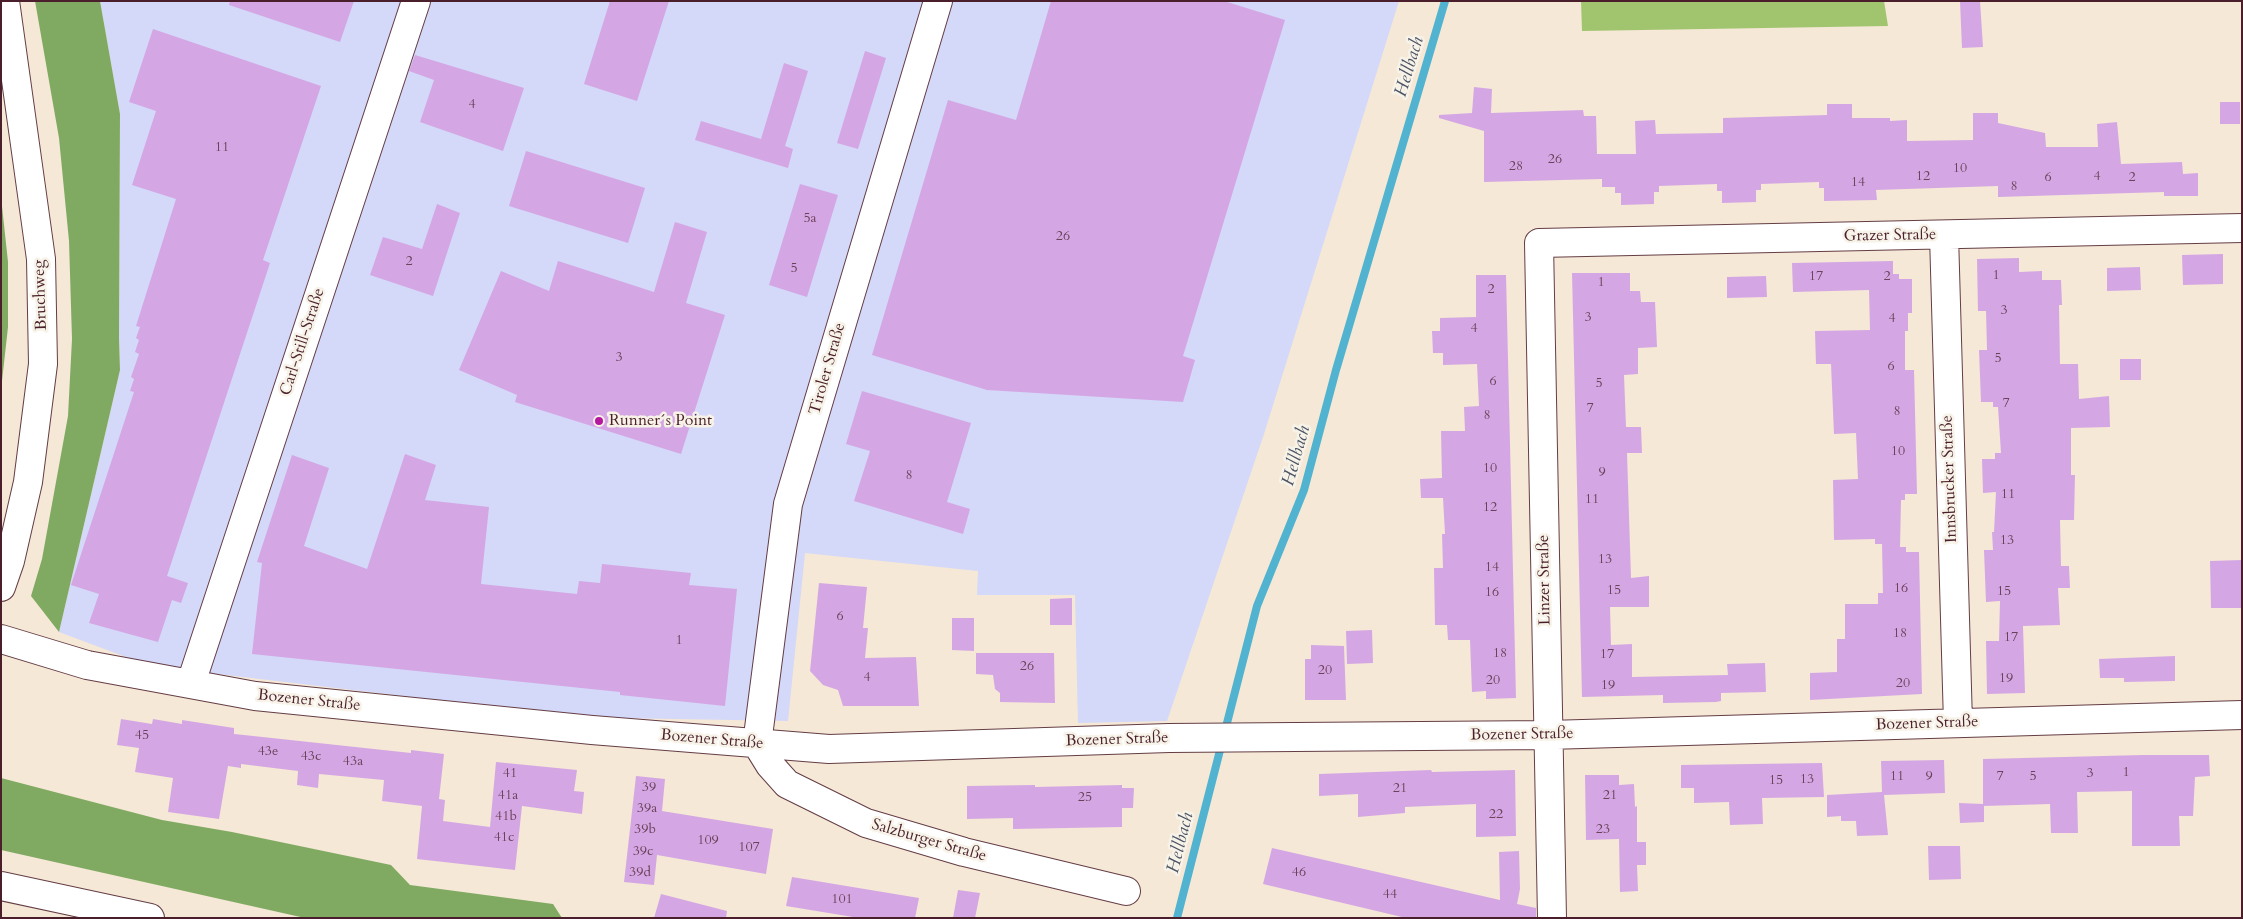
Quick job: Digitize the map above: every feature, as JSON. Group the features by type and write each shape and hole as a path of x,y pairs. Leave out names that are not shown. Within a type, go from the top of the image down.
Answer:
{"main road":[{"name":"Bruchweg","path":"1,587 10,561 28,482 43,364 41,259 5,1"},
{"name":"Carl-Still-Straße","path":"191,684 416,1"},
{"name":"Tiroler Straße","path":"757,744 788,504 938,1"},
{"name":"Grazer Straße","path":"1539,243 2242,228"},
{"name":"Innsbrucker Straße","path":"1944,235 1958,723"},
{"name":"Linzer Straße","path":"1539,243 1552,918"},
{"name":"Bozener Straße","path":"1,639 87,665 255,696 592,730 829,749 1212,738 1548,735 2242,715"},
{"name":"Salzburger Straße","path":"757,744 770,765 787,784 866,822 964,852 1126,891"},
{"path":"1,886 150,918"}],"shaded area":[{"path":"100,1 1399,1 1264,434 1167,721 1078,723 1075,595 977,595 978,571 805,553 788,721 619,718 420,698 150,666 59,632 120,370 120,114"}],"green space":[{"path":"35,1 100,1 120,114 120,370 59,632 31,596 42,559 68,416 72,339 69,241 59,138"},
{"path":"1581,1 1884,1 1888,26 1582,31"},
{"path":"1,197 8,262 8,327 1,390"},
{"path":"1,778 162,820 232,832 391,865 410,885 553,904 562,918 305,918 1,850"}],"building":[{"path":"230,1 354,1 340,42 229,5"},
{"path":"610,1 669,1 637,101 584,84"},
{"path":"1051,1 1224,1 1285,20 1183,356 1195,360 1183,402 987,390 872,355 948,100 1016,120"},
{"path":"1960,1 1980,1 1983,47 1962,48"},
{"path":"153,29 321,86 263,260 270,263 167,576 188,583 181,603 172,600 158,642 89,623 99,594 71,585 134,392 130,391 134,379 131,377 139,354 135,352 139,340 136,338 140,327 136,326 176,199 132,185 156,111 129,102"},
{"path":"865,51 886,58 858,149 837,143"},
{"path":"415,55 524,88 503,151 420,122 434,80 409,71"},
{"path":"784,63 808,71 785,146 793,149 788,168 695,140 701,121 761,139"},
{"path":"1474,87 1492,89 1491,113 1583,110 1584,116 1596,116 1597,154 1636,154 1635,121 1655,120 1656,134 1723,133 1723,118 1827,115 1827,104 1852,104 1852,118 1890,118 1890,121 1907,120 1907,141 1973,140 1973,113 1998,113 1998,123 2045,133 2046,147 2098,147 2097,124 2117,122 2121,164 2182,162 2183,174 2198,173 2198,196 2164,196 2164,192 1998,197 1998,186 1876,190 1877,200 1824,201 1824,188 1819,188 1819,182 1761,184 1761,190 1756,190 1756,202 1722,203 1722,191 1717,191 1717,184 1659,186 1659,192 1654,192 1654,204 1621,205 1621,193 1615,193 1615,187 1602,187 1602,179 1484,182 1484,131 1439,118 1439,115 1472,113"},
{"path":"2220,102 2240,102 2240,124 2220,124"},
{"path":"526,151 645,188 628,243 509,206"},
{"path":"800,184 838,195 807,297 769,285"},
{"path":"437,204 460,213 433,296 370,275 383,237 422,249"},
{"path":"675,222 707,232 686,303 725,315 681,454 515,402 517,395 459,370 501,271 549,291 558,261 654,292"},
{"path":"2223,254 2223,284 2183,285 2182,255"},
{"path":"2019,258 2019,272 2042,271 2042,280 2061,280 2062,305 2059,305 2060,364 2078,364 2079,399 2109,396 2110,427 2071,428 2071,475 2075,475 2074,520 2060,520 2061,566 2069,566 2070,588 2058,588 2060,625 2023,626 2025,693 1987,694 1986,641 1999,641 2000,601 1986,602 1984,550 1993,550 1992,532 1994,532 1996,492 1983,493 1982,459 1995,459 1995,453 2001,453 1998,407 1993,407 1993,402 1981,402 1979,350 1987,350 1986,311 1978,311 1977,259"},
{"path":"1893,261 1893,274 1899,274 1899,279 1912,279 1912,313 1908,313 1908,331 1905,331 1905,370 1914,370 1917,494 1905,494 1905,500 1901,500 1900,547 1906,547 1906,552 1919,552 1922,694 1810,700 1810,673 1837,672 1837,639 1845,639 1845,604 1878,604 1878,593 1883,593 1882,544 1875,544 1875,539 1834,540 1833,480 1858,479 1856,433 1834,434 1831,364 1816,364 1815,331 1870,330 1869,290 1793,292 1792,263"},
{"path":"2140,267 2141,290 2107,291 2107,268"},
{"path":"1572,273 1630,273 1630,291 1640,291 1641,302 1655,302 1657,347 1638,348 1638,374 1624,375 1626,427 1641,427 1642,453 1627,453 1631,578 1649,576 1649,607 1610,607 1611,645 1632,644 1632,677 1728,675 1727,664 1765,663 1766,692 1721,693 1721,701 1716,702 1663,703 1663,695 1582,697"},
{"path":"1476,275 1506,275 1516,698 1486,699 1486,691 1472,692 1470,640 1448,640 1447,625 1435,625 1434,568 1443,568 1442,534 1445,534 1443,498 1421,498 1420,479 1442,478 1441,431 1465,431 1464,407 1479,406 1477,364 1443,365 1443,353 1433,353 1432,331 1440,331 1440,318 1476,317"},
{"path":"1766,276 1767,297 1727,298 1727,277"},
{"path":"2120,359 2141,359 2141,380 2120,380"},
{"path":"862,391 971,423 947,502 970,509 963,534 854,501 870,451 846,444"},
{"path":"405,454 436,465 425,500 489,507 481,584 577,594 579,581 600,583 602,564 691,573 689,585 737,589 725,706 620,695 620,692 252,654 262,563 257,562 292,455 329,468 304,546 367,569"},
{"path":"2242,560 2242,608 2211,608 2210,561"},
{"path":"819,583 867,587 863,628 868,628 865,658 916,657 919,706 843,706 838,690 823,685 810,671"},
{"path":"1072,598 1072,625 1050,625 1050,599"},
{"path":"952,618 974,618 974,651 952,650"},
{"path":"1372,630 1373,663 1347,664 1346,631"},
{"path":"1311,645 1344,646 1346,700 1305,700 1305,659 1311,659"},
{"path":"976,653 1054,653 1055,703 1000,702 1000,693 995,689 993,675 976,674"},
{"path":"2175,656 2175,681 2124,682 2124,678 2100,678 2099,659"},
{"path":"121,719 152,724 153,719 182,724 182,720 234,728 234,734 411,753 411,750 444,754 439,799 445,800 443,821 490,827 496,762 577,770 574,791 584,792 582,814 522,806 515,870 417,859 422,806 382,801 384,780 319,774 318,788 297,785 298,771 241,764 241,768 228,766 219,819 168,812 173,778 135,772 139,748 117,745"},
{"path":"2209,755 2210,776 2195,777 2193,816 2179,816 2180,846 2132,846 2132,791 2077,792 2078,833 2051,833 2050,804 1984,806 1984,822 1960,823 1959,803 1983,804 1983,759"},
{"path":"1944,760 1945,793 1884,795 1888,835 1857,836 1856,821 1841,821 1841,816 1827,817 1827,795 1882,792 1881,761"},
{"path":"1822,763 1824,797 1762,798 1763,824 1730,825 1729,802 1694,803 1694,788 1681,788 1681,765"},
{"path":"1431,770 1432,772 1515,770 1516,836 1476,837 1476,804 1405,807 1405,813 1358,817 1358,794 1319,796 1319,774"},
{"path":"1585,775 1619,775 1619,785 1634,784 1635,807 1637,806 1637,842 1646,842 1646,865 1637,865 1638,891 1620,892 1619,839 1586,840"},
{"path":"636,776 665,779 662,811 773,829 766,874 657,855 654,885 624,882"},
{"path":"1035,785 1035,787 1122,785 1122,788 1134,788 1133,808 1122,808 1122,827 1013,829 1013,818 967,819 967,786"},
{"path":"1928,846 1960,846 1961,879 1929,880"},
{"path":"1272,848 1500,900 1499,852 1519,851 1520,889 1517,904 1536,908 1536,918 1406,918 1263,884"},
{"path":"792,877 919,898 915,918 859,918 786,906"},
{"path":"958,890 980,893 975,918 953,918"},
{"path":"661,894 727,911 726,918 654,918"}],"waterway":[{"name":"Hellbach","path":"1177,918 1257,606 1304,490 1336,370 1445,1"}],"place":[{"name":"Runner´s Point","path":"599,421"}]}
